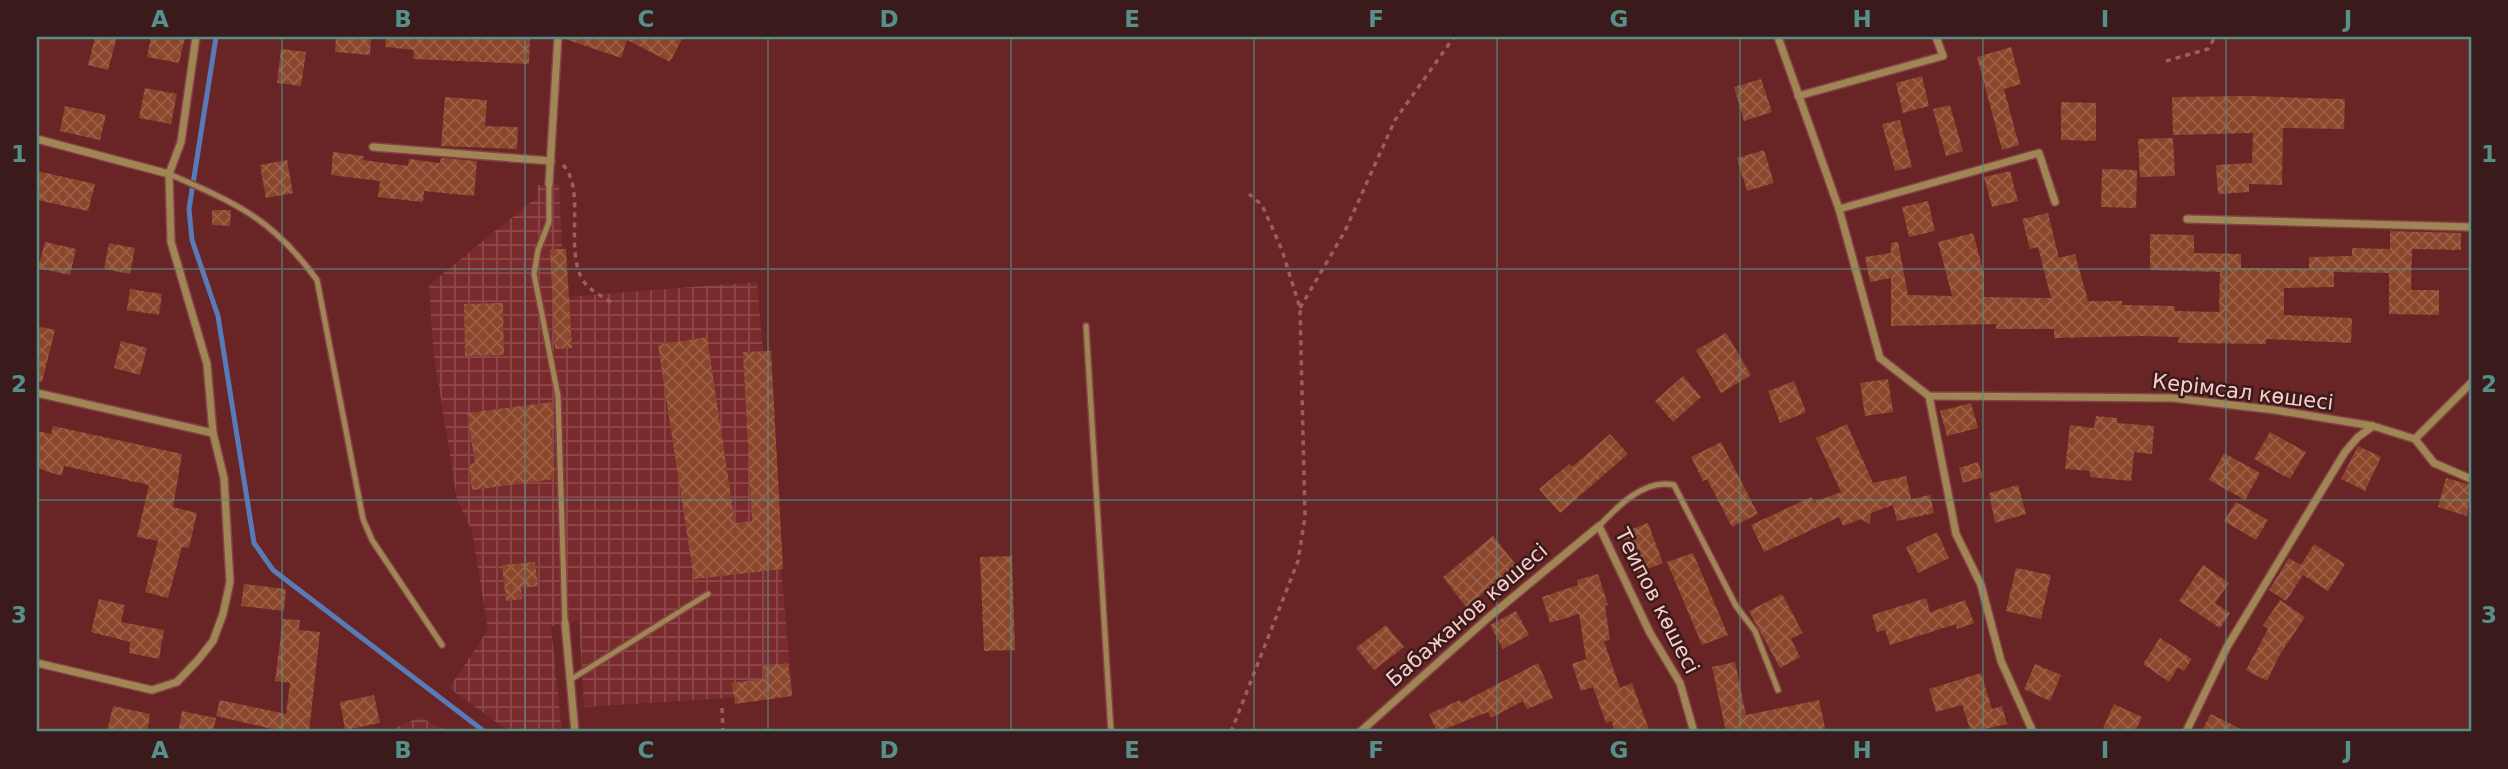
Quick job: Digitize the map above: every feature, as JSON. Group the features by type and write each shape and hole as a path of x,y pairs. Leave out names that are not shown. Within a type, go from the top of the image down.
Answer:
{"street":[{"path":"37,663 152,690 177,682 213,641 223,614 230,582 224,478 213,433 207,364 171,242 169,173 181,142 196,37"},
{"path":"549,184 558,37"},
{"path":"1778,37 1839,209 1880,358 1929,396 1956,534 1981,585 2001,661 2034,732"},
{"path":"1798,96 1943,56 1936,37"},
{"path":"37,139 169,173"},
{"path":"373,147 551,161"},
{"path":"1839,209 2039,153 2055,202"},
{"path":"2187,219 2471,227"},
{"path":"2471,383 2415,439 2434,463 2471,479"},
{"path":"37,393 213,433"},
{"name":"Керімсал көшесі","path":"1929,396 2173,398 2374,426 2415,439"},
{"path":"2186,732 2227,647 2338,463 2358,437 2374,426"},
{"name":"Бабажанов көшесі","path":"1360,732 1599,526"},
{"name":"Теипов көшесі","path":"1599,526 1650,633 1680,682 1694,732"},
{"path":"565,623 575,732"}],"lane":[{"path":"169,173 235,203 265,223 294,249 317,280 363,519 372,540 442,645"},
{"path":"549,184 549,222 538,250 534,274 558,397 565,623"},
{"path":"1086,327 1111,732"},
{"path":"1599,526 1616,508 1649,486 1662,482 1674,485 1736,606 1755,631 1778,690"},
{"path":"570,680 708,594"}],"path":[{"path":"1300,308 1345,231 1395,120 1454,37"},
{"path":"2166,61 2208,49 2216,37"},
{"path":"551,161 565,166 571,179 576,263 585,283 615,305"},
{"path":"1231,732 1298,561 1305,517 1300,308 1282,250 1262,205 1249,194"},
{"path":"723,708 723,732"}],"shaded area":[{"path":"559,184 565,297 757,282 792,694 584,707 579,621 551,626 562,732 510,732 449,688 488,630 472,531 457,500 433,349 429,285 537,197 538,185"},
{"path":"420,717 448,732 386,732 411,721"}],"building":[{"path":"95,37 117,37 108,70 88,65"},
{"path":"151,37 185,37 179,63 147,57"},
{"path":"336,37 371,37 370,55 335,52"},
{"path":"386,37 530,37 529,64 413,59 414,50 385,47"},
{"path":"683,37 670,62 627,40 621,58 565,39"},
{"path":"2011,47 2021,84 2004,89 2019,145 2002,150 1977,57"},
{"path":"281,49 306,52 301,86 277,83"},
{"path":"1922,76 1929,106 1903,113 1896,83"},
{"path":"1761,79 1772,112 1744,121 1734,87"},
{"path":"145,88 177,94 171,124 139,118"},
{"path":"445,97 487,100 485,126 518,127 517,149 441,146"},
{"path":"2172,97 2345,99 2344,129 2283,128 2282,185 2249,184 2249,192 2218,194 2216,165 2252,163 2253,133 2173,135"},
{"path":"2061,102 2096,103 2096,141 2061,140"},
{"path":"1950,105 1963,151 1946,156 1933,109"},
{"path":"65,106 106,115 100,140 60,131"},
{"path":"1900,120 1912,167 1895,171 1882,124"},
{"path":"2173,138 2175,176 2140,177 2138,139"},
{"path":"1764,150 1774,183 1747,191 1737,158"},
{"path":"333,152 364,156 363,160 408,166 409,159 440,163 441,158 477,161 474,196 424,191 423,202 378,197 380,181 331,175"},
{"path":"287,160 293,193 266,198 260,165"},
{"path":"2102,169 2137,170 2136,208 2101,207"},
{"path":"37,171 95,184 88,211 37,200"},
{"path":"2010,171 2018,201 1992,207 1984,177"},
{"path":"1928,201 1935,231 1909,237 1902,207"},
{"path":"212,210 231,210 230,226 212,225"},
{"path":"2048,213 2059,258 2075,254 2088,301 2175,306 2175,311 2219,312 2220,272 2150,270 2150,234 2194,235 2194,253 2241,254 2241,268 2309,269 2309,257 2352,256 2352,248 2390,249 2390,231 2461,233 2461,250 2412,249 2411,290 2439,290 2439,315 2389,314 2389,273 2334,272 2334,287 2284,288 2284,315 2352,318 2351,343 2266,339 2266,344 2178,343 2179,337 2054,338 2054,329 1996,329 1996,324 1891,326 1891,278 1870,282 1865,257 1891,253 1891,243 1898,242 1908,295 1952,296 1938,242 1973,233 1984,273 1984,297 2051,298 2038,247 2030,249 2022,219"},
{"path":"45,242 76,249 70,275 38,268"},
{"path":"109,243 135,248 130,274 104,269"},
{"path":"550,249 566,249 572,348 555,349"},
{"path":"130,289 162,294 159,315 127,310"},
{"path":"503,303 504,355 465,356 464,304"},
{"path":"37,326 55,330 42,382 37,381"},
{"path":"1726,333 1751,375 1721,393 1696,350"},
{"path":"707,337 735,523 752,521 743,352 771,351 783,569 694,579 658,345"},
{"path":"121,341 147,348 140,375 114,368"},
{"path":"1683,376 1701,397 1673,422 1655,401"},
{"path":"1888,379 1893,412 1865,416 1860,383"},
{"path":"1794,381 1806,412 1780,423 1768,391"},
{"path":"552,402 555,479 472,490 469,464 475,463 467,413"},
{"path":"1971,403 1978,428 1947,436 1940,411"},
{"path":"2096,416 2117,418 2117,423 2154,426 2152,454 2134,452 2131,481 2090,477 2090,471 2065,469 2070,425 2094,428"},
{"path":"1847,424 1873,483 1906,476 1911,499 1930,495 1934,513 1897,521 1893,505 1871,513 1870,524 1861,519 1843,526 1839,517 1764,552 1751,525 1811,497 1814,502 1841,492 1816,438"},
{"path":"53,426 182,454 173,507 197,513 189,548 182,547 168,598 145,592 158,541 137,537 149,485 64,466 62,476 37,468 37,431 51,434"},
{"path":"2270,432 2306,452 2290,479 2254,459"},
{"path":"1610,434 1628,454 1560,513 1539,489 1569,464 1572,467"},
{"path":"1721,442 1758,514 1732,527 1707,479 1703,481 1691,457"},
{"path":"2358,446 2381,457 2365,491 2341,479"},
{"path":"2224,453 2260,473 2245,500 2209,480"},
{"path":"1978,462 1983,477 1963,483 1959,468"},
{"path":"2446,478 2471,485 2467,516 2438,507"},
{"path":"2018,485 2026,514 1995,523 1989,493"},
{"path":"2236,502 2268,520 2256,540 2224,521"},
{"path":"1648,523 1663,563 1637,573 1622,533"},
{"path":"1937,532 1949,558 1918,573 1906,547"},
{"path":"1493,536 1517,566 1466,607 1443,577"},
{"path":"2314,544 2345,564 2328,591 2303,575 2286,601 2269,590 2289,558 2301,565"},
{"path":"1693,553 1728,635 1702,645 1667,562"},
{"path":"1012,556 1015,650 984,651 980,557"},
{"path":"535,562 538,586 521,588 522,599 506,601 502,565"},
{"path":"2203,565 2229,583 2215,603 2230,613 2220,628 2179,601"},
{"path":"2016,568 2051,575 2041,619 2006,611"},
{"path":"1598,574 1608,605 1605,606 1610,640 1604,641 1620,688 1632,683 1650,732 1614,732 1612,721 1606,723 1593,687 1581,691 1572,664 1586,659 1579,614 1550,623 1542,597 1578,585 1577,580"},
{"path":"244,584 286,589 284,611 241,606"},
{"path":"1782,594 1803,633 1791,639 1800,657 1780,668 1749,611"},
{"path":"1926,598 1930,612 1965,600 1974,623 1957,629 1956,624 1890,645 1885,630 1877,632 1872,615"},
{"path":"99,599 125,605 121,622 164,630 159,659 129,653 130,642 91,632"},
{"path":"2280,600 2305,617 2279,656 2267,681 2246,670 2268,629 2263,625"},
{"path":"1516,611 1529,635 1503,649 1490,625"},
{"path":"283,619 300,620 299,630 320,632 309,732 271,732 272,729 216,716 220,700 286,714 290,683 275,681"},
{"path":"1386,625 1404,647 1374,670 1356,648"},
{"path":"2160,638 2192,659 2184,671 2178,667 2169,682 2143,664"},
{"path":"1735,662 1746,715 1819,700 1826,732 1726,732 1712,667"},
{"path":"788,663 792,696 735,704 732,683 765,679 763,666"},
{"path":"1538,663 1553,698 1527,709 1523,701 1491,718 1488,712 1437,732 1429,714 1460,700 1461,703"},
{"path":"2035,664 2061,675 2050,701 2024,689"},
{"path":"1981,673 1992,709 2002,706 2007,724 1971,732 1962,705 1936,712 1929,689"},
{"path":"374,695 380,723 345,730 340,702"},
{"path":"2114,704 2142,717 2135,732 2113,732 2103,728"},
{"path":"113,706 150,714 147,732 107,732"},
{"path":"182,711 216,718 213,732 178,732"},
{"path":"2211,714 2247,732 2201,732"}],"waterway":[{"path":"216,37 189,209 192,240 218,316 254,543 273,570 485,732"}]}
